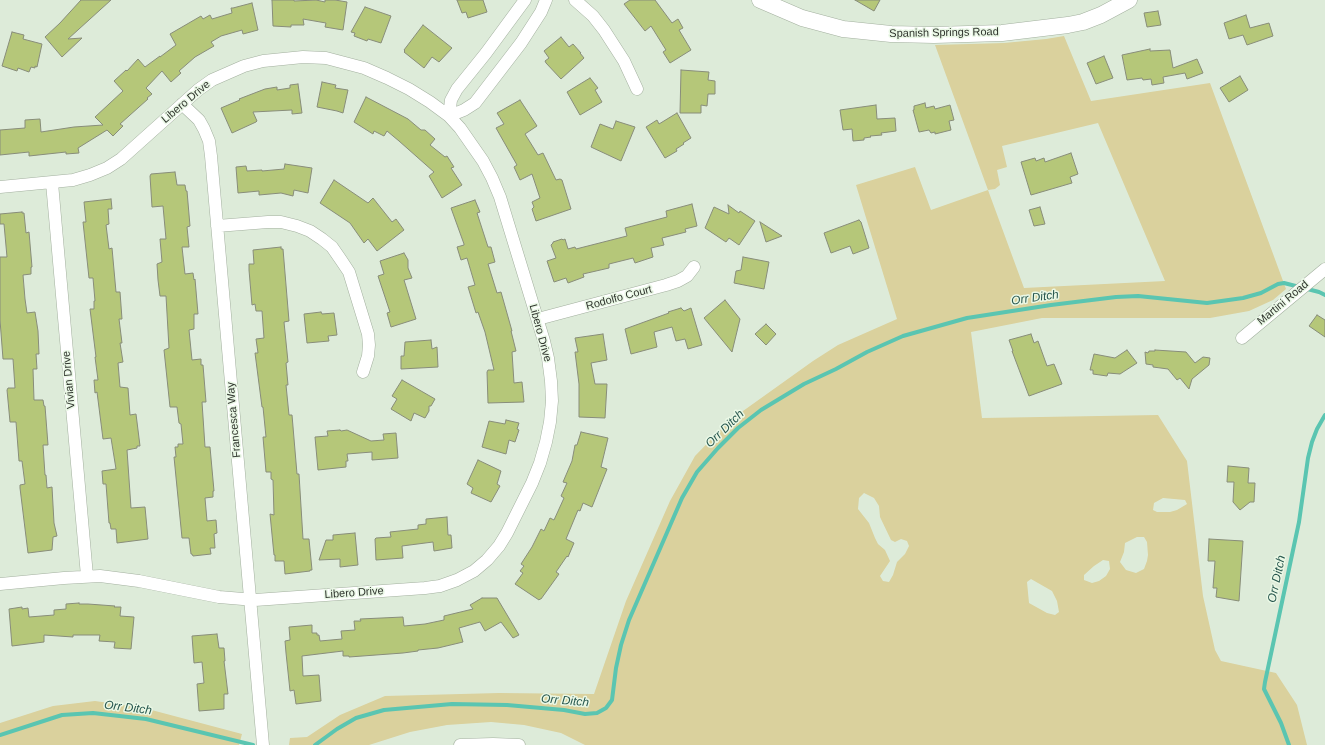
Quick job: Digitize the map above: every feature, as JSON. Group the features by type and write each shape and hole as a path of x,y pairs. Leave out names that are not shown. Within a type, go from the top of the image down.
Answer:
{"street":[{"path":"525,0 479,63 457,89 451,100 449,116 464,110 475,103 525,37 542,12 546,0"},
{"path":"575,0 604,30 624,62 637,88"},
{"name":"Spanish Springs Road","path":"760,0 802,18 843,29 891,34 934,35 1002,33 1068,25 1083,22 1101,15 1129,0"},
{"name":"Libero Drive","path":"0,187 74,180 107,168 121,159 182,104 212,80 231,71 263,61 303,56 326,58 364,68 409,89 449,116 472,143 483,161 500,197 538,319 548,358 552,401 546,442 532,483 507,533 499,546 487,560 474,571 457,580 440,586 280,599 250,599 219,597 118,578 87,576 0,584"},
{"name":"Francesca Way","path":"182,104 198,120 209,141 263,745"},
{"name":"Vivian Drive","path":"52,183 87,576"},
{"path":"217,226 281,222 310,231 332,247 349,272 368,334 368,356 363,372"},
{"name":"Rodolfo Court","path":"538,319 678,282 687,276 694,267"},
{"name":"Martini Road","path":"1242,338 1325,269"},
{"path":"460,745 519,745"}],"shaded area":[{"path":"1064,36 1091,101 1210,83 1286,289 1273,300 1249,311 1210,318 1042,318 971,332 982,418 1158,415 1187,461 1203,596 1215,650 1221,661 1276,673 1297,705 1307,745 585,745 561,733 524,725 491,722 447,725 410,732 369,745 289,745 290,738 307,737 340,715 385,696 499,693 594,694 626,601 670,501 695,456 729,421 813,361 838,345 897,319 856,185 915,167 931,210 988,190 935,45 1004,43","holes":["1098,123 1165,281 1024,288 988,190 995,189 1000,185 997,170 1007,167 1002,146","864,493 874,498 879,506 880,517 891,540 895,542 901,539 907,541 909,546 905,554 897,562 889,582 883,581 880,576 890,561 885,550 878,544 869,523 858,509 859,498","1163,498 1185,500 1187,504 1170,512 1157,512 1153,510 1154,503","1137,537 1144,537 1147,542 1148,555 1144,569 1136,573 1126,570 1120,562 1124,552 1125,543","1103,560 1109,561 1110,569 1106,576 1099,581 1092,583 1084,580 1084,575","1031,579 1052,591 1057,601 1059,612 1055,615 1047,613 1029,603 1027,582"]},
{"path":"95,701 144,708 242,734 239,745 0,745 0,723 53,706"}],"building":[{"path":"81,0 111,0 68,39 82,38 62,57 45,37"},
{"path":"272,0 316,0 325,2 325,0 335,0 347,2 343,30 325,27 326,23 303,19 304,25 291,25 291,27 273,26"},
{"path":"457,0 483,0 487,12 468,18 466,12 462,13"},
{"path":"630,0 655,0 672,23 678,19 683,28 679,30 691,50 670,63 663,52 666,50 651,26 645,31 624,4"},
{"path":"855,0 880,0 874,11"},
{"path":"252,3 258,30 243,34 242,30 221,36 211,42 214,46 195,57 179,71 181,73 171,82 162,71 146,88 152,94 120,124 123,126 113,136 107,130 78,148 79,153 66,154 66,152 29,156 29,152 0,155 0,130 25,128 25,120 40,119 41,132 74,127 103,125 95,117 123,91 114,81 126,70 127,71 138,59 145,67 160,57 176,45 170,34 201,16 203,19 210,15 212,19 232,13 231,8"},
{"path":"365,7 391,16 381,43 368,39 367,41 354,36 355,33 351,32"},
{"path":"1158,11 1161,25 1147,27 1144,13"},
{"path":"1246,15 1250,28 1269,23 1273,36 1247,45 1243,35 1229,39 1224,23"},
{"path":"423,25 452,48 439,62 432,57 424,68 404,52"},
{"path":"12,32 24,35 23,39 42,44 37,67 31,67 29,72 18,68 17,71 2,66"},
{"path":"561,37 569,47 573,44 584,58 561,79 546,63 545,61 549,58 544,51"},
{"path":"1150,49 1150,51 1170,50 1173,68 1197,59 1203,73 1187,79 1185,73 1163,77 1164,83 1152,85 1151,79 1143,80 1142,78 1127,80 1122,55"},
{"path":"1104,56 1113,78 1096,84 1087,63"},
{"path":"681,70 709,72 708,80 715,81 715,94 708,94 707,106 701,105 701,113 680,113"},
{"path":"1240,76 1248,90 1229,102 1220,88"},
{"path":"590,78 598,88 595,90 602,102 580,115 567,92"},
{"path":"322,82 336,85 335,88 348,90 343,113 317,107"},
{"path":"298,84 302,113 292,114 292,110 253,112 257,121 256,122 232,133 221,108 265,89 277,87 277,90 290,88 290,85"},
{"path":"366,97 408,119 421,130 425,130 435,139 430,145 445,157 447,156 454,167 451,168 462,185 442,198 429,176 434,172 399,141 387,131 384,136 374,131 373,134 354,122"},
{"path":"520,100 537,126 525,134 538,155 543,153 556,180 562,180 571,209 536,221 532,209 534,207 532,202 540,198 532,174 520,180 514,167 517,165 496,128 504,124 497,113"},
{"path":"925,103 926,108 934,106 935,109 950,105 954,120 949,121 951,130 935,134 935,132 931,133 929,130 919,132 913,110 914,106"},
{"path":"876,105 877,119 895,118 896,131 881,133 882,135 870,136 871,137 864,138 864,140 853,141 852,129 843,130 840,110"},
{"path":"677,113 691,138 676,149 677,151 665,158 646,127 657,120 659,124"},
{"path":"616,121 635,127 621,161 591,147 600,124 613,129"},
{"path":"1071,153 1078,174 1070,177 1072,183 1031,195 1021,162 1035,158 1036,161 1044,158 1045,162"},
{"path":"285,164 312,168 308,193 294,190 293,196 281,193 259,195 259,191 238,193 236,167 246,166 247,171 262,171 284,169"},
{"path":"175,172 177,185 185,185 187,191 190,226 187,227 189,247 182,247 185,274 193,273 194,280 195,279 198,314 194,314 194,329 189,330 192,360 201,359 201,365 203,365 206,402 202,402 205,447 210,447 214,491 213,497 205,498 207,521 216,520 217,533 214,534 215,548 210,548 211,554 193,556 191,554 189,538 182,538 174,457 176,457 175,447 178,447 178,444 183,444 181,424 179,423 177,407 170,407 164,350 169,348 166,296 160,296 158,280 157,264 162,262 160,239 166,239 163,206 152,207 150,176 151,174"},
{"path":"334,180 368,203 373,198 392,222 396,219 404,230 377,251 368,239 364,243 350,223 320,203"},
{"path":"111,199 112,209 108,209 109,224 106,225 109,249 112,248 116,292 120,292 122,319 119,319 122,343 120,343 123,362 118,363 120,387 128,388 130,415 136,414 140,446 127,450 131,508 145,507 148,539 117,543 116,529 111,529 109,523 106,484 103,484 102,471 116,469 111,438 103,439 97,392 95,393 94,380 98,380 90,309 94,309 95,301 93,278 89,278 83,222 86,222 84,202"},
{"path":"475,200 480,212 477,213 488,247 491,247 495,262 488,264 497,293 501,292 512,331 516,351 512,352 514,383 522,382 524,402 488,403 487,372 488,370 494,370 485,332 478,312 476,313 468,287 475,285 467,258 461,260 457,247 464,244 451,208"},
{"path":"692,204 697,226 685,229 686,232 662,238 664,245 651,248 653,257 635,263 633,258 609,264 609,268 583,274 584,277 568,283 566,278 554,282 547,261 556,258 551,245 553,242 565,239 568,249 575,247 576,249 627,236 625,228 667,217 666,211"},
{"path":"728,205 739,213 740,211 755,221 739,245 729,238 726,242 705,228 714,207 729,214"},
{"path":"1040,207 1045,224 1034,226 1029,210"},
{"path":"24,213 26,233 29,232 32,267 31,274 23,275 25,299 27,313 35,312 38,331 39,354 36,354 37,369 33,369 34,400 43,400 45,406 48,445 43,445 45,475 47,488 52,487 54,523 57,536 53,537 52,550 28,553 20,488 20,485 25,484 22,461 19,461 16,422 10,422 7,390 8,388 15,388 13,359 3,359 0,320 0,257 7,257 4,224 0,224 0,214"},
{"path":"859,220 861,222 869,248 853,254 850,246 831,253 824,233"},
{"path":"760,222 782,236 766,242"},
{"path":"281,247 281,249 283,249 289,321 284,322 288,362 286,363 288,385 286,385 289,415 292,415 297,474 299,474 303,539 309,539 312,570 285,574 284,561 275,561 274,555 270,514 274,515 273,480 271,479 271,472 266,472 263,437 266,437 255,353 258,353 256,339 264,338 262,311 256,311 255,304 252,305 249,270 249,264 254,264 253,250"},
{"path":"404,253 408,260 408,268 412,278 404,280 416,319 391,327 387,313 390,312 378,276 384,274 380,261"},
{"path":"743,257 769,262 764,289 734,283 736,271 741,270"},
{"path":"725,300 740,319 732,352 704,318"},
{"path":"681,308 684,311 691,308 702,345 688,349 685,339 676,341 672,327 654,332 657,347 631,354 625,329"},
{"path":"321,312 322,314 334,313 337,335 328,336 329,341 307,343 304,314"},
{"path":"1317,315 1325,320 1325,337 1309,326"},
{"path":"766,324 776,334 766,345 755,334"},
{"path":"603,334 607,360 591,363 595,384 607,384 605,418 579,417 579,384 575,352 578,352 575,338"},
{"path":"1031,334 1034,343 1038,341 1047,366 1054,364 1062,384 1029,396 1009,340"},
{"path":"431,340 432,349 437,347 438,367 401,369 401,356 404,356 405,342"},
{"path":"1127,350 1137,363 1120,374 1108,373 1107,376 1093,374 1093,370 1090,370 1094,354 1115,358"},
{"path":"1149,351 1186,352 1195,363 1203,357 1210,358 1209,365 1192,379 1189,389 1180,378 1177,380 1168,369 1153,367 1153,365 1146,364 1145,352 1148,353"},
{"path":"402,380 435,399 431,406 429,406 429,411 425,418 414,413 411,421 391,409 397,399 392,396"},
{"path":"506,420 519,423 517,429 519,430 515,442 509,440 506,454 482,447 489,421 505,424"},
{"path":"347,430 371,441 384,440 383,434 396,433 398,458 372,460 372,452 347,454 348,461 346,461 346,467 318,470 315,437 328,436 327,431"},
{"path":"581,432 608,438 601,467 607,469 592,507 583,503 580,511 578,510 566,539 574,543 568,557 567,556 556,572 559,574 539,600 515,584 523,573 520,571 524,566 521,564 541,529 544,531 550,518 554,520 564,498 561,496 567,483 563,482 572,461 575,445 577,445"},
{"path":"478,460 501,471 497,484 500,486 491,502 471,493 473,488 467,484"},
{"path":"1228,466 1249,468 1248,483 1255,483 1254,502 1250,502 1240,510 1233,502 1234,482 1227,482"},
{"path":"447,517 448,535 451,535 452,548 434,551 433,542 402,546 403,558 376,560 376,538 391,537 390,532 418,529 418,525 426,524 426,519"},
{"path":"355,533 358,565 340,567 340,559 319,560 326,540 333,540 333,535"},
{"path":"1209,539 1243,541 1239,601 1216,597 1217,588 1213,588 1215,561 1208,561"},
{"path":"482,598 497,598 519,635 513,638 501,622 485,631 480,622 459,628 463,642 438,648 403,653 349,657 343,656 343,651 302,656 303,676 319,675 321,701 296,704 294,690 290,691 286,653 285,641 290,640 289,627 312,625 312,633 317,633 317,635 319,635 320,641 342,639 341,631 355,630 354,621 361,621 360,619 403,617 404,626 425,624 444,620 444,616 473,609 470,605"},
{"path":"79,603 121,607 120,616 134,617 131,649 114,648 115,642 99,641 100,635 73,635 73,637 44,635 44,642 12,646 9,609 22,607 22,609 28,608 29,617 54,615 54,610 66,609 66,604"},
{"path":"217,634 219,648 224,648 228,694 224,694 224,709 199,711 197,684 204,683 202,662 194,663 192,636"}],"waterway":[{"name":"Orr Ditch","path":"315,745 337,729 356,718 384,710 452,704 507,705 564,710 585,714 597,713 606,708 612,700 616,668 629,620 682,498 697,472 738,428 761,410 804,384 867,352 903,336 967,318 1051,305 1116,297 1138,296 1207,303 1243,298 1261,293 1278,284 1284,283 1325,295"},
{"name":"Orr Ditch","path":"1289,745 1281,723 1264,689 1299,522 1308,458 1317,429 1325,415"},
{"name":"Orr Ditch","path":"0,735 62,715 93,713 146,719 253,745"}]}
